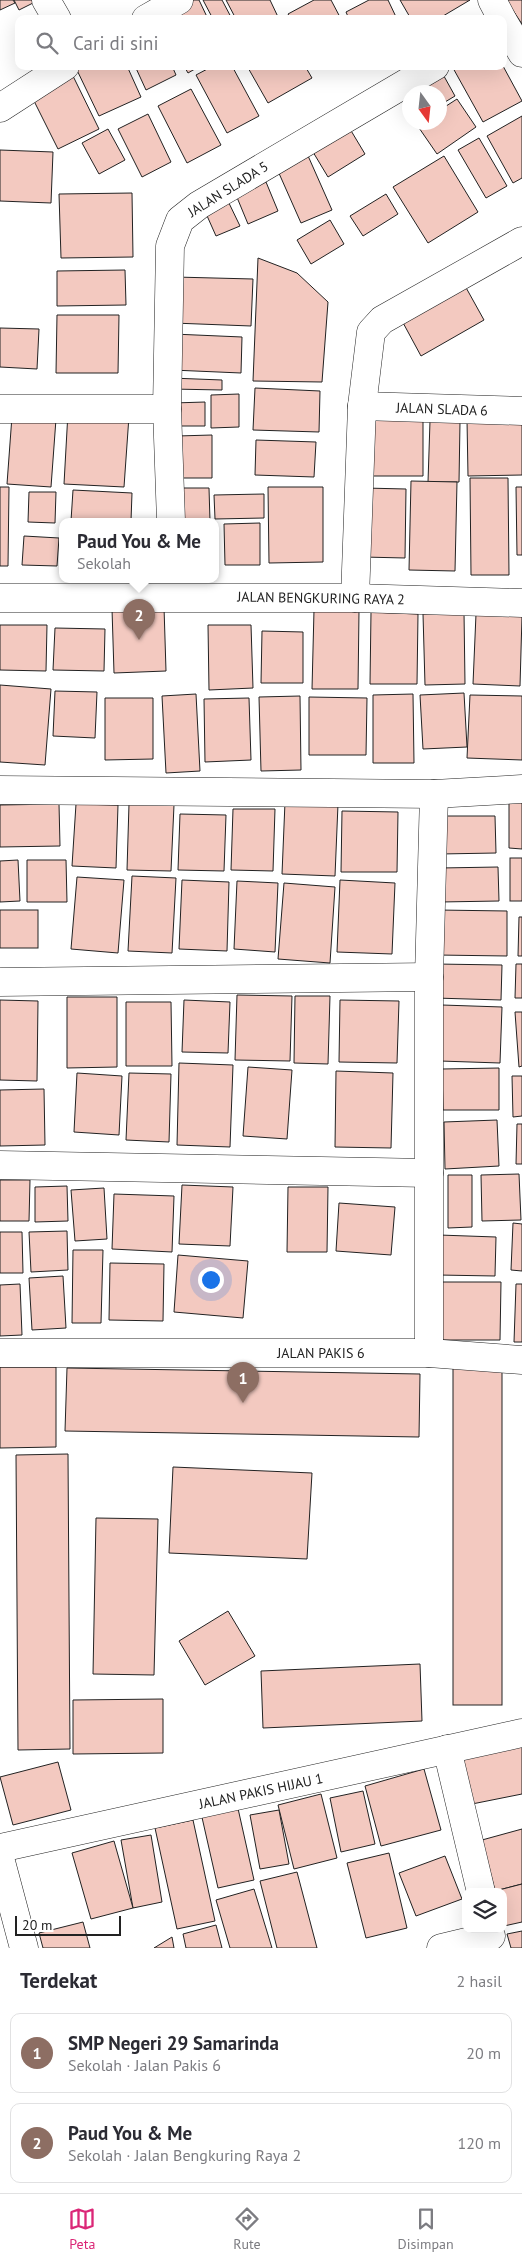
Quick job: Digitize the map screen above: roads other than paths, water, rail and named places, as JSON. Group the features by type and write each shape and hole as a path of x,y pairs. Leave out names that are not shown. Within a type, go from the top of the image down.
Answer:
{"street":[{"path":"46,0 55,15"},
{"path":"153,15 180,0"},
{"path":"492,0 500,15"},
{"path":"507,28 522,53"},
{"path":"0,108 59,70"},
{"name":"JALAN SLADA 5","path":"171,518 168,409 170,246 180,220 199,205 428,70"},
{"path":"355,598 362,406 371,332 382,320 522,241"},
{"name":"JALAN SLADA 6","path":"362,406 522,411"},
{"path":"0,409 168,409"},
{"name":"JALAN BENGKURING RAYA 2","path":"0,598 172,588 355,598 522,602"},
{"path":"0,790 434,794 522,788"},
{"path":"429,1353 429,978 434,794"},
{"path":"0,982 429,978"},
{"path":"0,1165 429,1172"},
{"name":"JALAN PAKIS 6","path":"0,1353 429,1353 522,1360"},
{"name":"JALAN PAKIS HIJAU 1","path":"0,1848 522,1734"},
{"path":"447,1749 480,1888"},
{"path":"0,1858 24,1948"},
{"path":"441,1948 492,1938"}],"place":[{"name":"Paud You & Me","path":"139,640"},
{"name":"SMP Negeri 29 Samarinda","path":"243,1403"}]}
